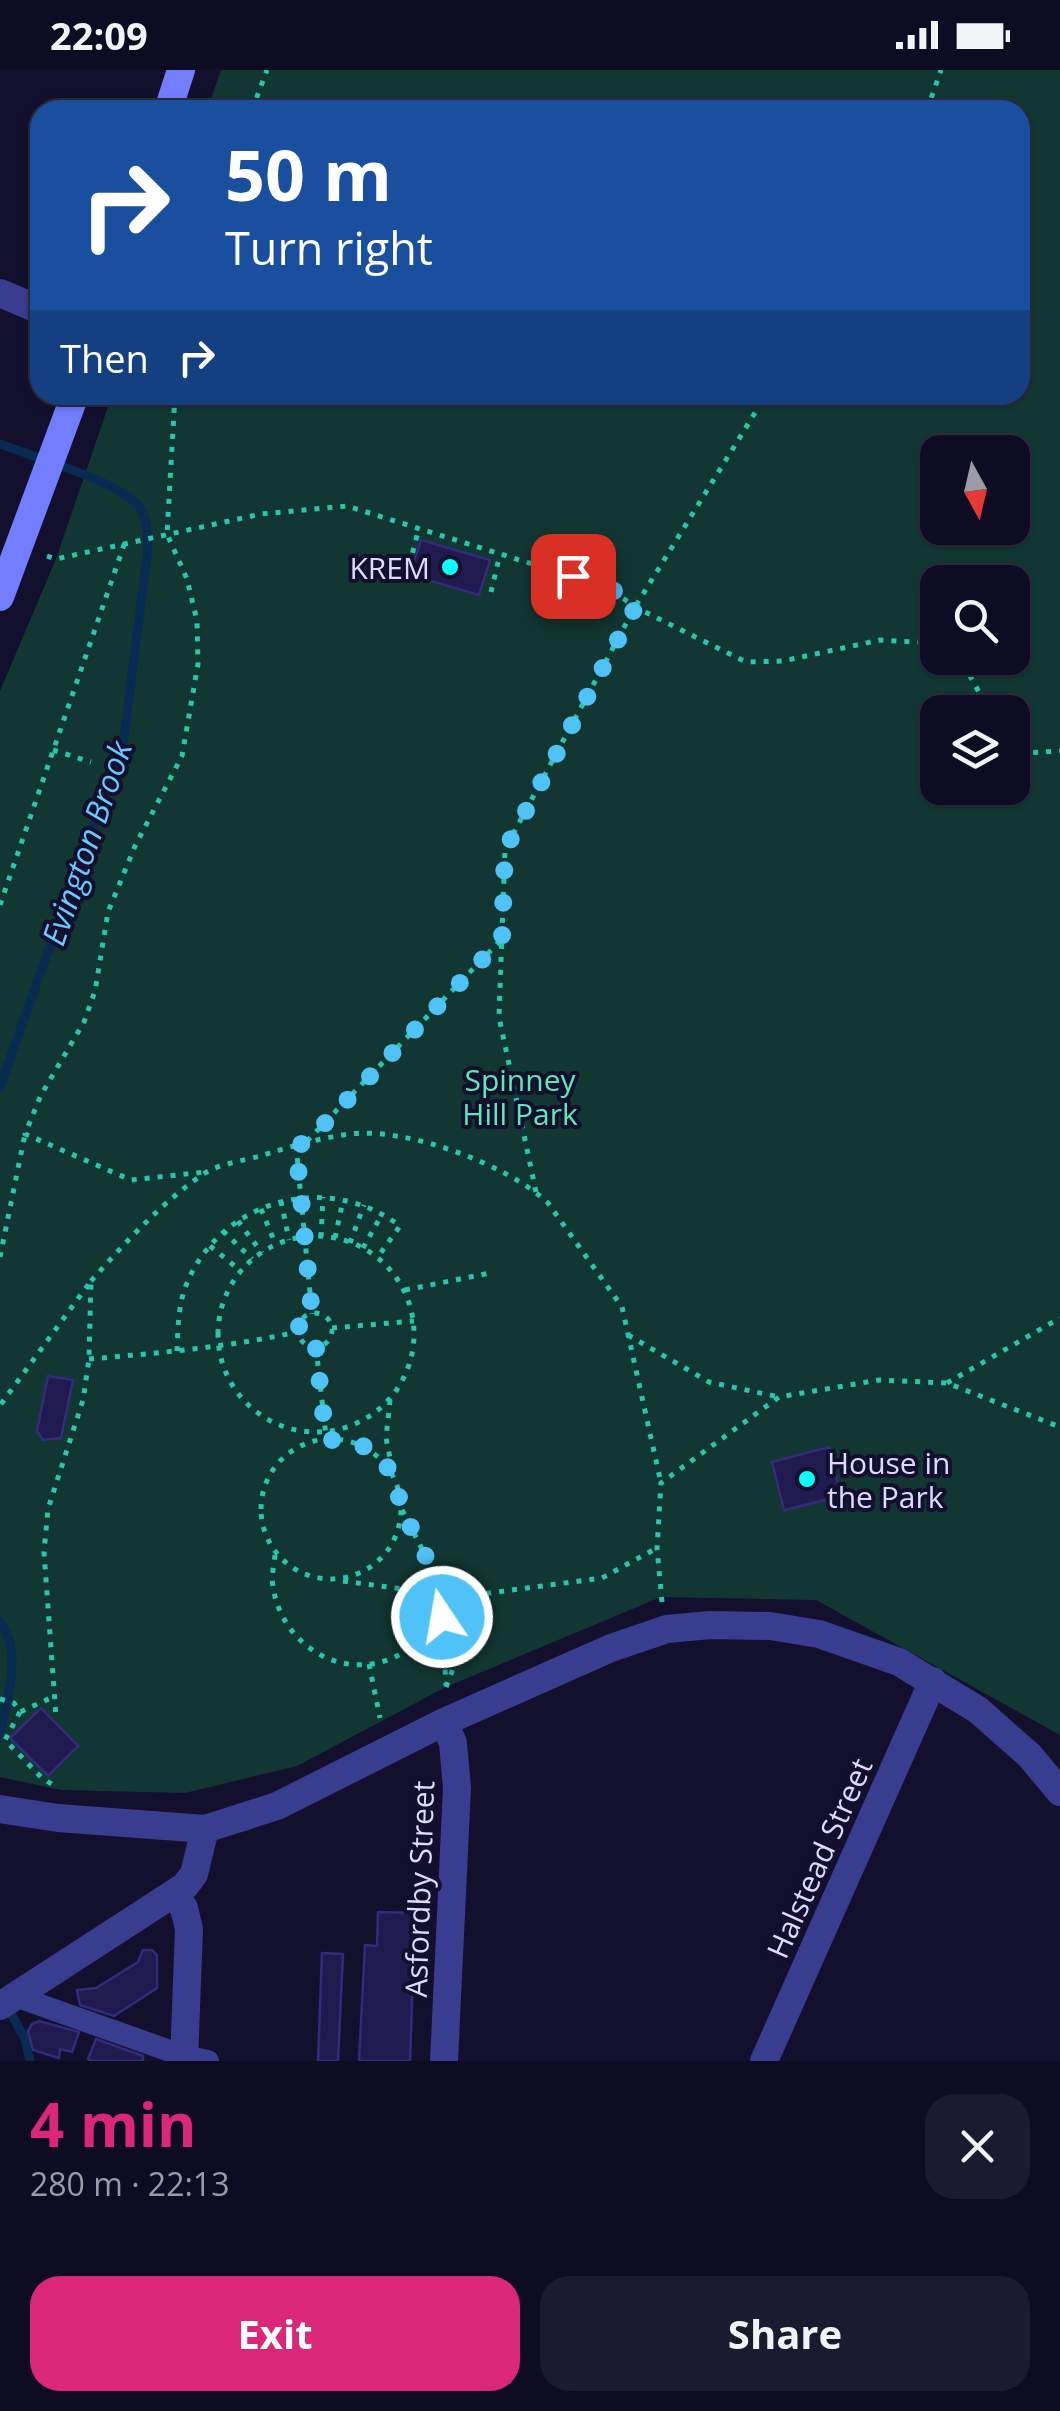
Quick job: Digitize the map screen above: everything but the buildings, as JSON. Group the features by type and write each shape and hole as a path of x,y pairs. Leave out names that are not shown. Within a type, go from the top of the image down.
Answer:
{"main road":[{"path":"171,100 181,70"},
{"path":"0,597 70,405"}],"street":[{"path":"0,293 30,306"},
{"path":"1,1810 206,1829 278,1806 451,1719 611,1648 667,1630 710,1626 770,1626 820,1634 860,1646 933,1681 978,1710 1030,1756 1060,1792"},
{"name":"Halstead Street","path":"764,2061 933,1681"},
{"name":"Asfordby Street","path":"444,2061 457,1788 451,1719"},
{"path":"8,2001 174,1895 194,1874 206,1829"},
{"path":"8,2001 192,2059 189,1930 184,1908 174,1895"}],"path":[{"path":"256,100 267,70"},
{"path":"930,100 941,70"},
{"path":"0,1257 25,1134 41,1095 84,1022 95,991 108,912 135,846 182,756 198,664 197,620 187,578 166,534 174,405"},
{"path":"536,1192 499,1017 505,850 636,606 760,405"},
{"path":"18,546 56,559 261,514 348,506 610,588 636,606 746,662 784,661 880,640 920,642"},
{"path":"406,578 419,528"},
{"path":"0,905 124,542"},
{"path":"491,592 500,554"},
{"path":"53,750 91,762"},
{"path":"1030,753 1060,751"},
{"path":"306,1143 502,939"},
{"path":"25,1134 131,1180 205,1172 296,1145 352,1134 390,1134 488,1162 536,1192 622,1307 661,1483 656,1548 667,1630"},
{"path":"296,1145 312,1314"},
{"path":"0,1403 90,1280 142,1225 205,1172"},
{"path":"177,1351 186,1285 223,1232 261,1208 301,1196 364,1206 400,1226 377,1258"},
{"path":"322,1237 324,1197"},
{"path":"334,1238 343,1200"},
{"path":"280,1201 289,1240"},
{"path":"350,1243 364,1206"},
{"path":"261,1208 275,1243"},
{"path":"363,1248 381,1214"},
{"path":"238,1220 262,1253"},
{"path":"223,1232 252,1259"},
{"path":"394,1476 380,1457 360,1444 326,1436 296,1430 266,1419 241,1398 224,1372 217,1344 220,1310 241,1271 275,1243 304,1236 322,1237 363,1248 391,1270 404,1290 414,1321 412,1354 402,1383 382,1407 357,1423 326,1436 314,1440 292,1450 274,1466 264,1486 260,1510 264,1533 276,1554 292,1568 313,1577 440,1594 482,1594 602,1578 656,1548"},
{"path":"210,1246 241,1271"},
{"path":"404,1290 490,1272"},
{"path":"56,1717 44,1552 48,1509 84,1400 90,1360 90,1280"},
{"path":"312,1314 325,1316 332,1328 328,1341 316,1348 302,1342 298,1332 300,1321 312,1314"},
{"path":"946,1383 1060,1318"},
{"path":"332,1328 414,1321"},
{"path":"90,1360 244,1344 298,1332"},
{"path":"628,1335 710,1382 779,1397 878,1380 946,1383 1060,1427"},
{"path":"316,1348 326,1436"},
{"path":"390,1396 386,1422 402,1510 440,1584 451,1719"},
{"path":"661,1483 779,1397"},
{"path":"335,1580 358,1574 378,1562 393,1543 402,1510"},
{"path":"276,1554 272,1585 284,1619 304,1646 336,1663 368,1664 395,1658 414,1645 442,1612"},
{"path":"446,1688 482,1594"},
{"path":"368,1664 380,1718"},
{"path":"54,1696 20,1712 5,1740 60,1790 58,1818"},
{"path":"0,1699 14,1703 20,1712"}],"green space":[{"name":"Spinney Hill Park","path":"221,70 1060,70 1060,1735 816,1600 661,1597 446,1687 297,1766 185,1793 61,1790 0,1777 0,691 56,559 109,405 1030,405 1030,100 210,100"}],"waterway":[{"name":"Evington Brook","path":"0,444 71,469 124,494 142,512 148,547 124,738 0,1087"},
{"name":"Evington Brook","path":"0,1621 11,1647 12,1661 0,1734"},
{"name":"Evington Brook","path":"6,2004 25,2039 30,2061"}],"place":[{"name":"KREM","path":"450,567"},
{"name":"House in the Park","path":"807,1479"}],"route":[{"path":"442,1617 440,1584 402,1510 394,1476 380,1457 360,1444 326,1439 316,1348 302,1342 298,1332 300,1321 312,1314 296,1145 306,1143 502,939 505,850 636,606 610,588 573,576"}]}
